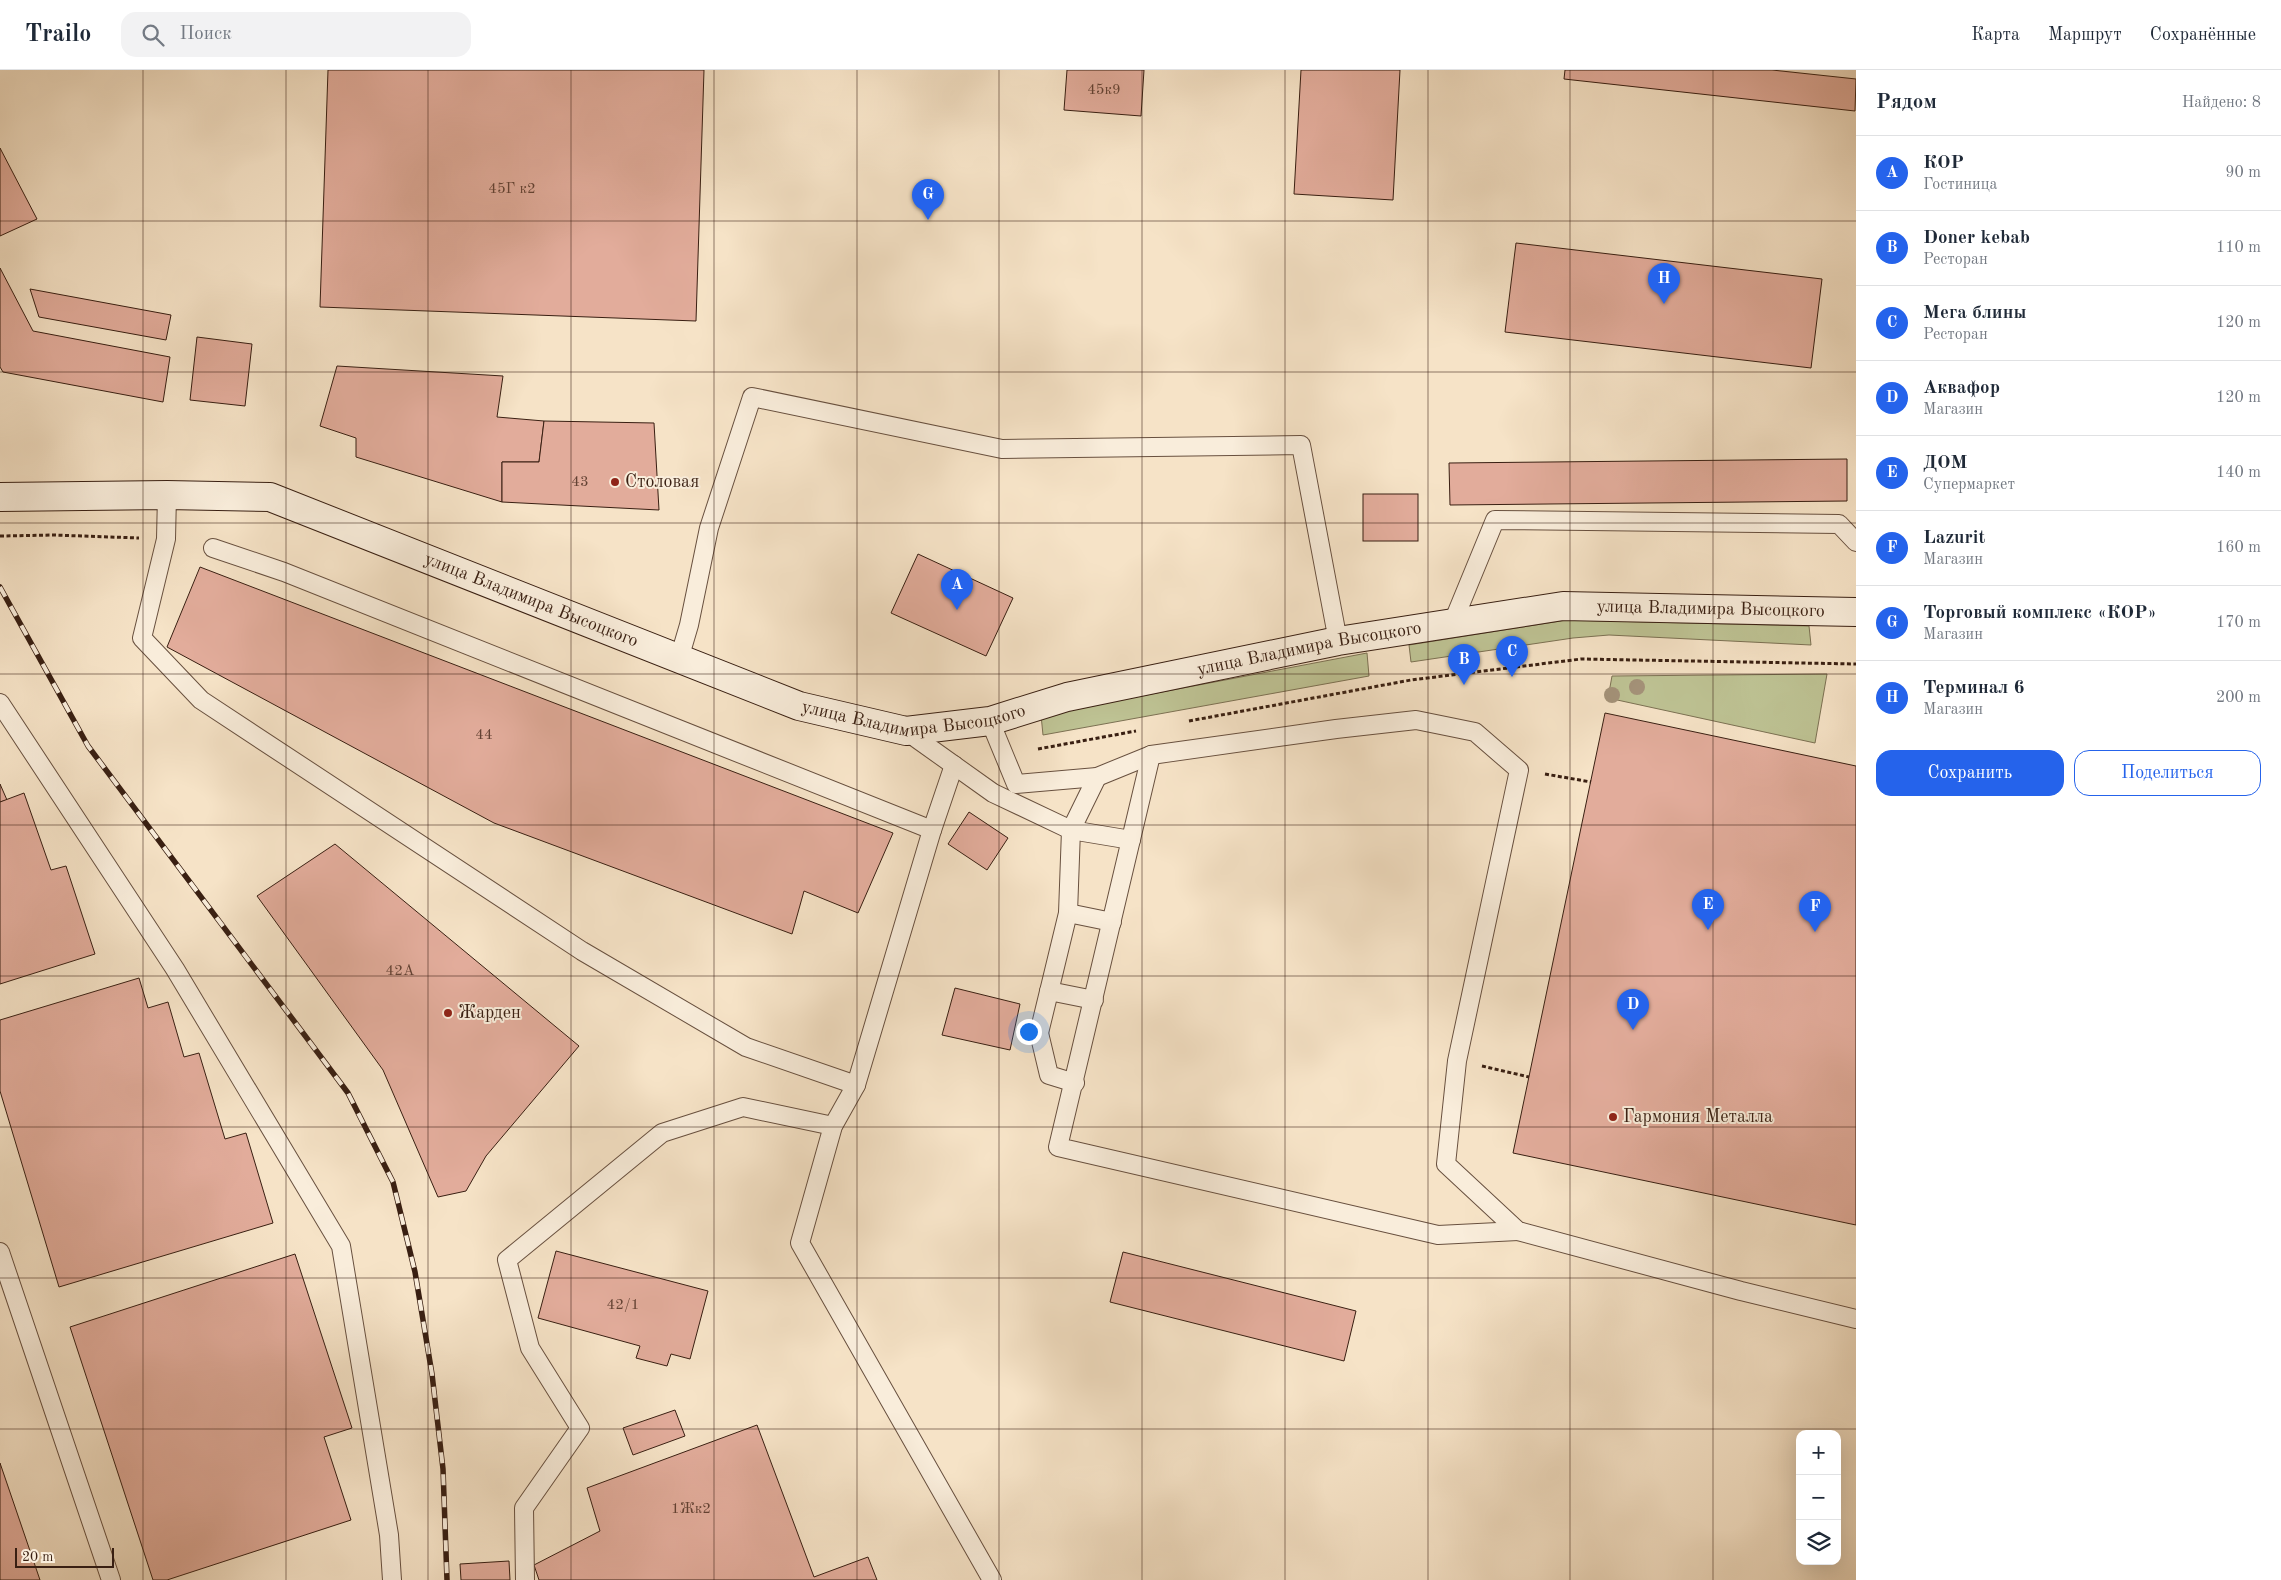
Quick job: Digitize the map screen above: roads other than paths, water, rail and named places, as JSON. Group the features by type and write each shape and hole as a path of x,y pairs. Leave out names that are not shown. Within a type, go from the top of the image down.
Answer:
{"main road":[{"name":"улица Владимира Высоцкого","path":"0,497 167,495 270,497 799,706 906,731 990,721 1067,697 1338,641 1563,606 1856,612"}],"lane":[{"path":"679,659 689,625 709,528 752,397 1002,450 1301,445 1338,641"},
{"path":"167,495 166,539 142,638 201,700 582,951 746,1047 856,1085"},
{"path":"1453,622 1495,520 1839,524 1856,542"},
{"path":"213,548 284,572 932,830"},
{"path":"0,703 175,969 341,1246 389,1535 392,1580"},
{"path":"990,721 1016,784 1097,777 1151,755 1336,729 1416,720 1474,732 1519,770 1457,1061 1446,1164 1518,1231"},
{"path":"906,731 993,793 1071,830 1131,840"},
{"path":"1151,755 1075,1083 1058,1147 1438,1235 1518,1231 1741,1291 1856,1319"},
{"path":"954,765 932,830 856,1085 833,1126 800,1243 992,1580"},
{"path":"1075,1083 1049,1075 1039,1033 1068,913 1071,830 1097,777"},
{"path":"1068,913 1112,922"},
{"path":"1049,991 1094,1000"},
{"path":"525,1580 524,1508 580,1428 530,1348 507,1260 662,1133 743,1107 833,1126"},
{"path":"0,1252 111,1580"}],"railway":[{"path":"0,587 88,746 348,1093 393,1182 415,1272 432,1374 443,1469 447,1580"}],"place":[{"name":"Торговый комплекс «КОР»","path":"928,220"},
{"name":"Терминал 6","path":"1664,304"},
{"name":"Столовая","path":"615,482"},
{"name":"КОР","path":"957,610"},
{"name":"Мега блины","path":"1512,677"},
{"name":"Doner kebab","path":"1464,685"},
{"name":"ДОМ","path":"1708,930"},
{"name":"Lazurit","path":"1815,932"},
{"name":"Жарден","path":"448,1013"},
{"name":"Аквафор","path":"1633,1030"},
{"name":"Гармония Металла","path":"1613,1117"}]}
